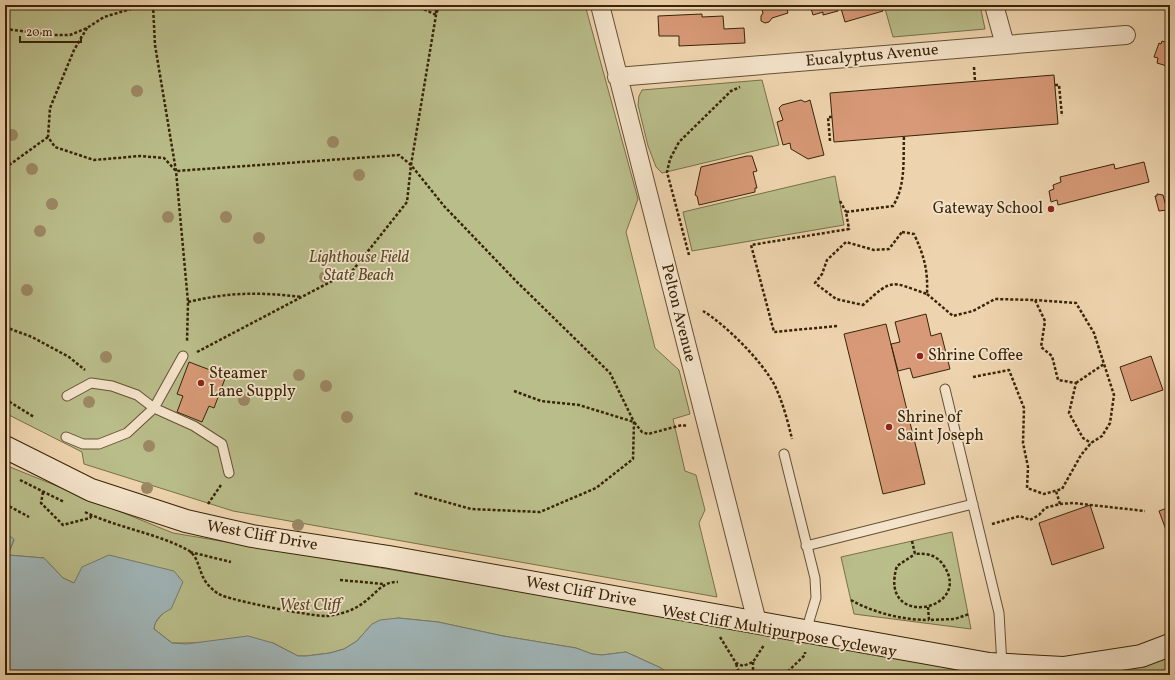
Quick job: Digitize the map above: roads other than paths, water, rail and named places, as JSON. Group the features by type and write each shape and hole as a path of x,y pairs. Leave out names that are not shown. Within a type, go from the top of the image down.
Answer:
{"street":[{"name":"Pelton Avenue","path":"600,5 617,77 757,622"},
{"path":"994,5 1004,45"},
{"name":"Eucalyptus Avenue","path":"617,77 1126,35"},
{"name":"West Cliff Drive","path":"5,447 91,490 172,518 252,536 389,557 715,616 757,622 806,638 1002,665 1063,668 1141,656 1170,645"}],"lane":[{"path":"66,437 83,444 99,444 127,433 154,408 183,356"},
{"path":"67,396 92,382 112,386 137,395 154,408 194,426 222,444 229,474"},
{"path":"945,389 999,613 1002,665"},
{"path":"784,454 815,578 816,598 806,638"},
{"path":"806,546 973,504"}],"place":[{"name":"Gateway School","path":"1051,209"},
{"name":"Shrine Coffee","path":"920,356"},
{"name":"Steamer Lane Supply","path":"201,383"},
{"name":"Shrine of Saint Joseph","path":"889,427"}],"park label":[{"name":"Lighthouse Field State Beach","path":"359,267"},
{"name":"West Cliff","path":"310,606"}]}
